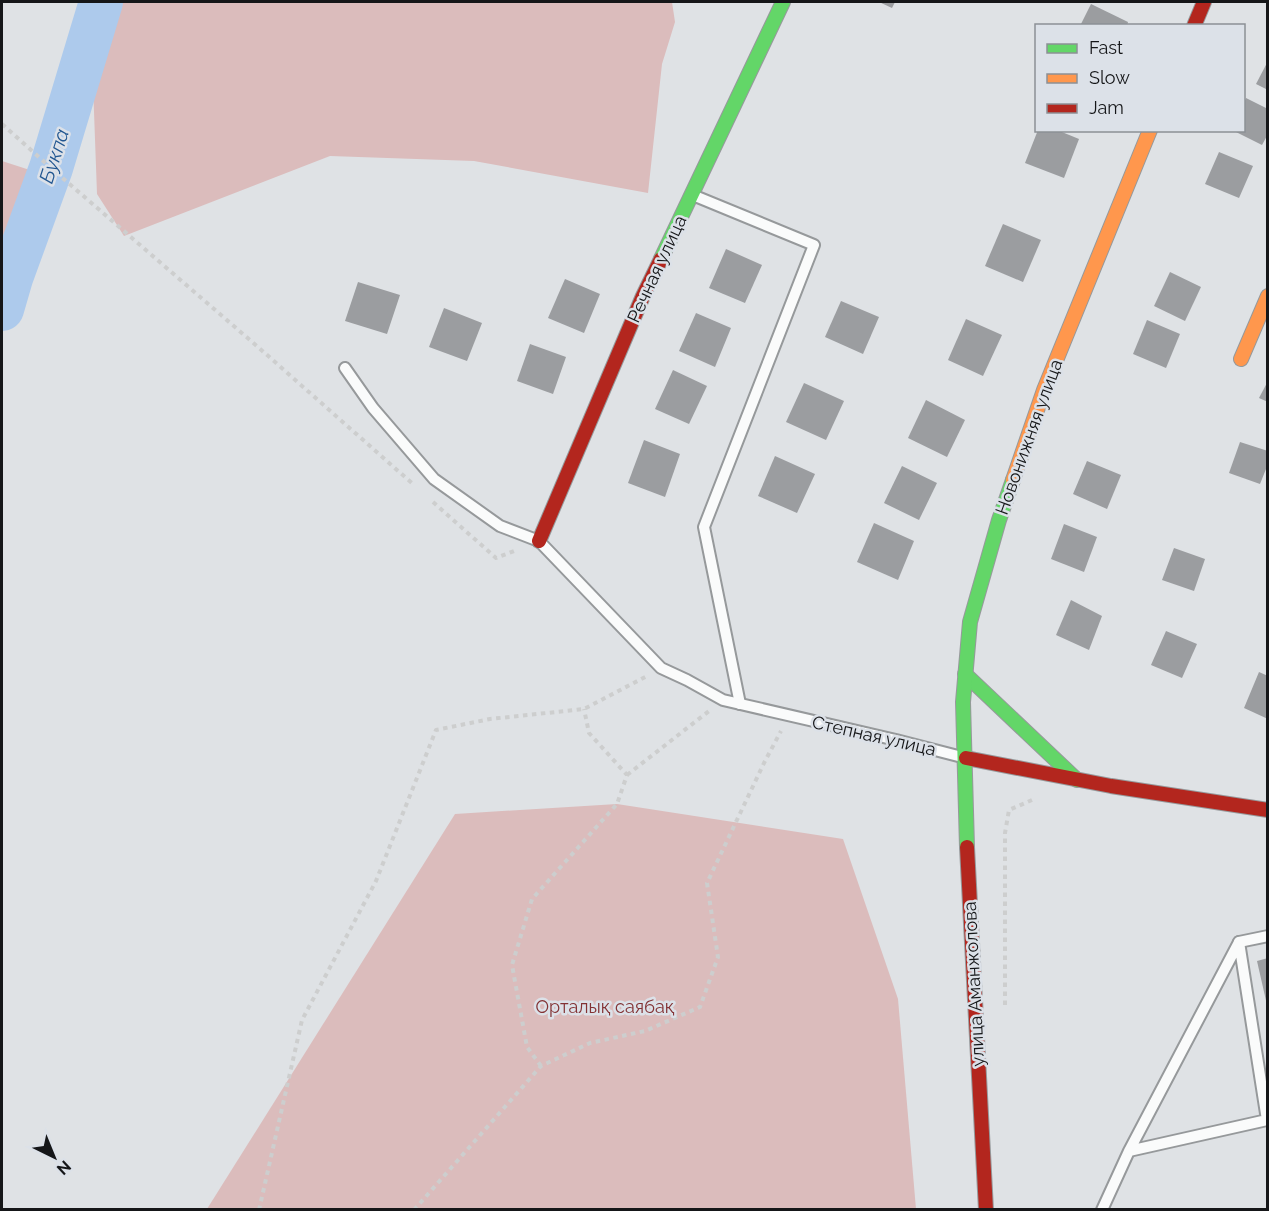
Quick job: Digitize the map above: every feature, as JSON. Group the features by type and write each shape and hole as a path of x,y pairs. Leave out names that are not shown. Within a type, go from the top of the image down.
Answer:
{"main road":[{"name":"Речная улица","path":"539,541 643,296 783,2"},
{"path":"1195,24 1204,2"},
{"name":"Новонижняя улица","path":"966,758 963,702 970,622 999,520 1044,390 1149,132"},
{"path":"1241,359 1268,296"},
{"path":"965,674 1077,780"},
{"name":"Степная улица","path":"966,758 1122,788 1268,810"},
{"name":"улица Аманжолова","path":"966,758 967,841 986,1209"}],"lane":[{"path":"692,195 814,245 704,526 740,704"},
{"path":"345,368 373,408 434,479 500,526 539,541"},
{"name":"Степная улица","path":"539,541 661,668 723,700 966,758"},
{"path":"1239,942 1268,936"},
{"path":"1129,1151 1267,1120 1239,942"},
{"path":"1102,1209 1129,1151 1239,942"}],"path":[{"path":"2,124 417,487"},
{"path":"426,495 496,558 539,541"},
{"path":"259,1209 302,1020 376,881 436,729 490,719 584,709 661,668"},
{"path":"541,1066 526,1047 512,965 532,899 617,804 627,775 723,700"},
{"path":"584,709 589,733 627,775"},
{"path":"414,1209 541,1066 590,1043 645,1031 700,1007 718,957 707,883 789,716"},
{"path":"1005,1010 1005,833 1009,810 1034,799"}],"green space":[{"path":"90,2 672,2 675,22 662,64 648,193 474,161 330,156 124,236 97,194"},
{"path":"2,161 36,172 2,274"},
{"name":"Орталық саябақ","path":"617,804 843,839 898,999 916,1209 207,1209 455,814"}],"building":[{"path":"879,2 895,2 892,8"},
{"path":"1091,4 1128,22 1128,24 1081,24"},
{"path":"1268,61 1268,90 1256,84"},
{"path":"1246,98 1268,109 1268,134 1262,145 1236,132 1245,132"},
{"path":"1037,132 1062,132 1079,139 1064,178 1025,163"},
{"path":"1219,152 1253,166 1239,198 1205,184"},
{"path":"1003,224 1041,240 1023,282 985,266"},
{"path":"726,249 762,265 745,303 709,288"},
{"path":"1170,272 1201,287 1185,321 1154,306"},
{"path":"565,279 600,294 584,333 548,318"},
{"path":"358,282 400,295 387,334 345,321"},
{"path":"841,301 879,317 863,354 825,337"},
{"path":"444,308 482,323 467,361 429,347"},
{"path":"696,313 731,328 715,367 679,351"},
{"path":"966,319 1002,335 983,376 948,360"},
{"path":"1147,320 1180,334 1166,368 1133,354"},
{"path":"530,344 566,357 553,394 517,381"},
{"path":"673,370 707,386 689,424 655,409"},
{"path":"1268,381 1268,402 1259,398"},
{"path":"804,383 844,401 826,440 786,422"},
{"path":"926,400 965,420 947,457 908,438"},
{"path":"644,440 680,454 665,497 628,483"},
{"path":"1240,442 1268,451 1268,464 1260,484 1229,473"},
{"path":"775,456 815,474 797,513 758,496"},
{"path":"1087,461 1121,475 1107,509 1073,494"},
{"path":"902,466 937,483 919,520 884,503"},
{"path":"874,523 914,541 898,580 857,562"},
{"path":"1064,524 1097,537 1084,572 1051,559"},
{"path":"1174,548 1205,559 1194,591 1162,580"},
{"path":"1071,600 1102,616 1089,650 1056,635"},
{"path":"1166,631 1197,644 1182,678 1151,665"},
{"path":"1259,672 1268,676 1268,719 1244,708"},
{"path":"1268,958 1268,1005 1267,1005 1257,961"}],"waterway":[{"name":"Букпа","path":"2,309 51,168 101,2"}],"traffic: fast":[{"path":"661,259 783,2"},
{"path":"967,847 963,702 970,622 999,520 1013,480"},
{"path":"965,674 1077,780"}],"traffic: slow":[{"path":"1013,480 1044,390 1149,132"},
{"path":"1241,359 1268,296"}],"traffic: jam":[{"path":"1195,24 1204,2"},
{"path":"539,541 643,296 661,259"},
{"path":"966,758 1111,786 1268,810"},
{"path":"967,847 986,1210"}]}
